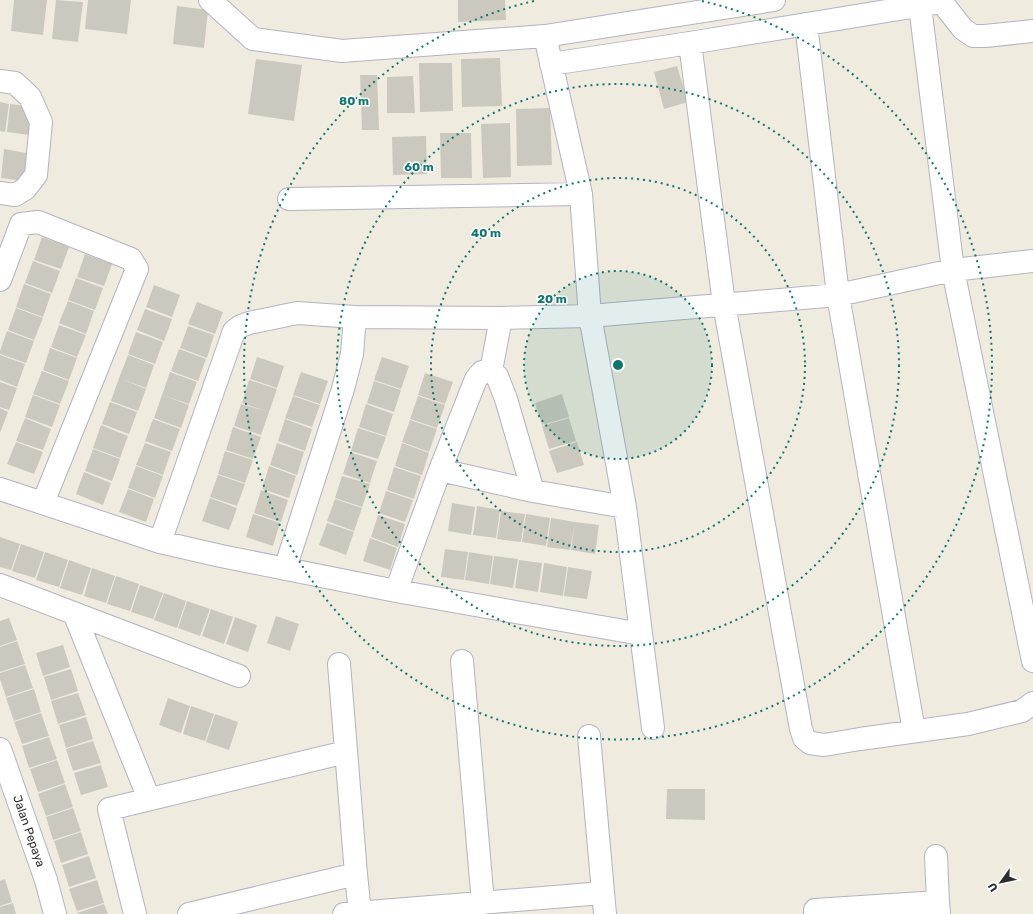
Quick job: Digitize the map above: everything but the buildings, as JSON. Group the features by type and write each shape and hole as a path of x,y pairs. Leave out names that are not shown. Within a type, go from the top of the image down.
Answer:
{"street":[{"path":"210,0 253,39 342,52 545,36 774,0"},
{"path":"551,64 934,3"},
{"path":"934,3 963,29 974,36 1033,31"},
{"path":"934,3 953,270 1033,661"},
{"path":"806,24 838,295 914,731"},
{"path":"545,36 581,194 590,316 625,507 653,728"},
{"path":"690,43 724,304 801,729 804,738 810,743 824,746 860,739 968,724 1022,711 1033,703"},
{"path":"0,81 15,83 30,97 41,122 36,175 25,189 15,195 0,194"},
{"path":"289,199 581,194"},
{"path":"0,280 21,224 38,222 131,259 137,269 44,503"},
{"path":"160,542 234,331 249,323 297,313 355,317 501,318 590,316 838,295 953,270 1033,261"},
{"path":"285,569 343,389 352,354 355,317"},
{"path":"491,371 501,318"},
{"path":"396,592 440,470 476,379 482,372 491,371 497,376 506,399 533,491"},
{"path":"440,470 533,491 625,507"},
{"path":"0,489 160,542 221,556 396,592 641,634"},
{"path":"0,585 239,676"},
{"path":"74,613 149,800"},
{"path":"462,661 483,903"},
{"path":"339,664 356,874 352,913 483,903 604,904 589,736"},
{"path":"135,914 110,809 346,752"},
{"name":"Jalan Pepaya","path":"2,762 46,880 55,914"},
{"path":"815,914 815,910 938,908 936,856"},
{"path":"189,914 356,874"}]}
